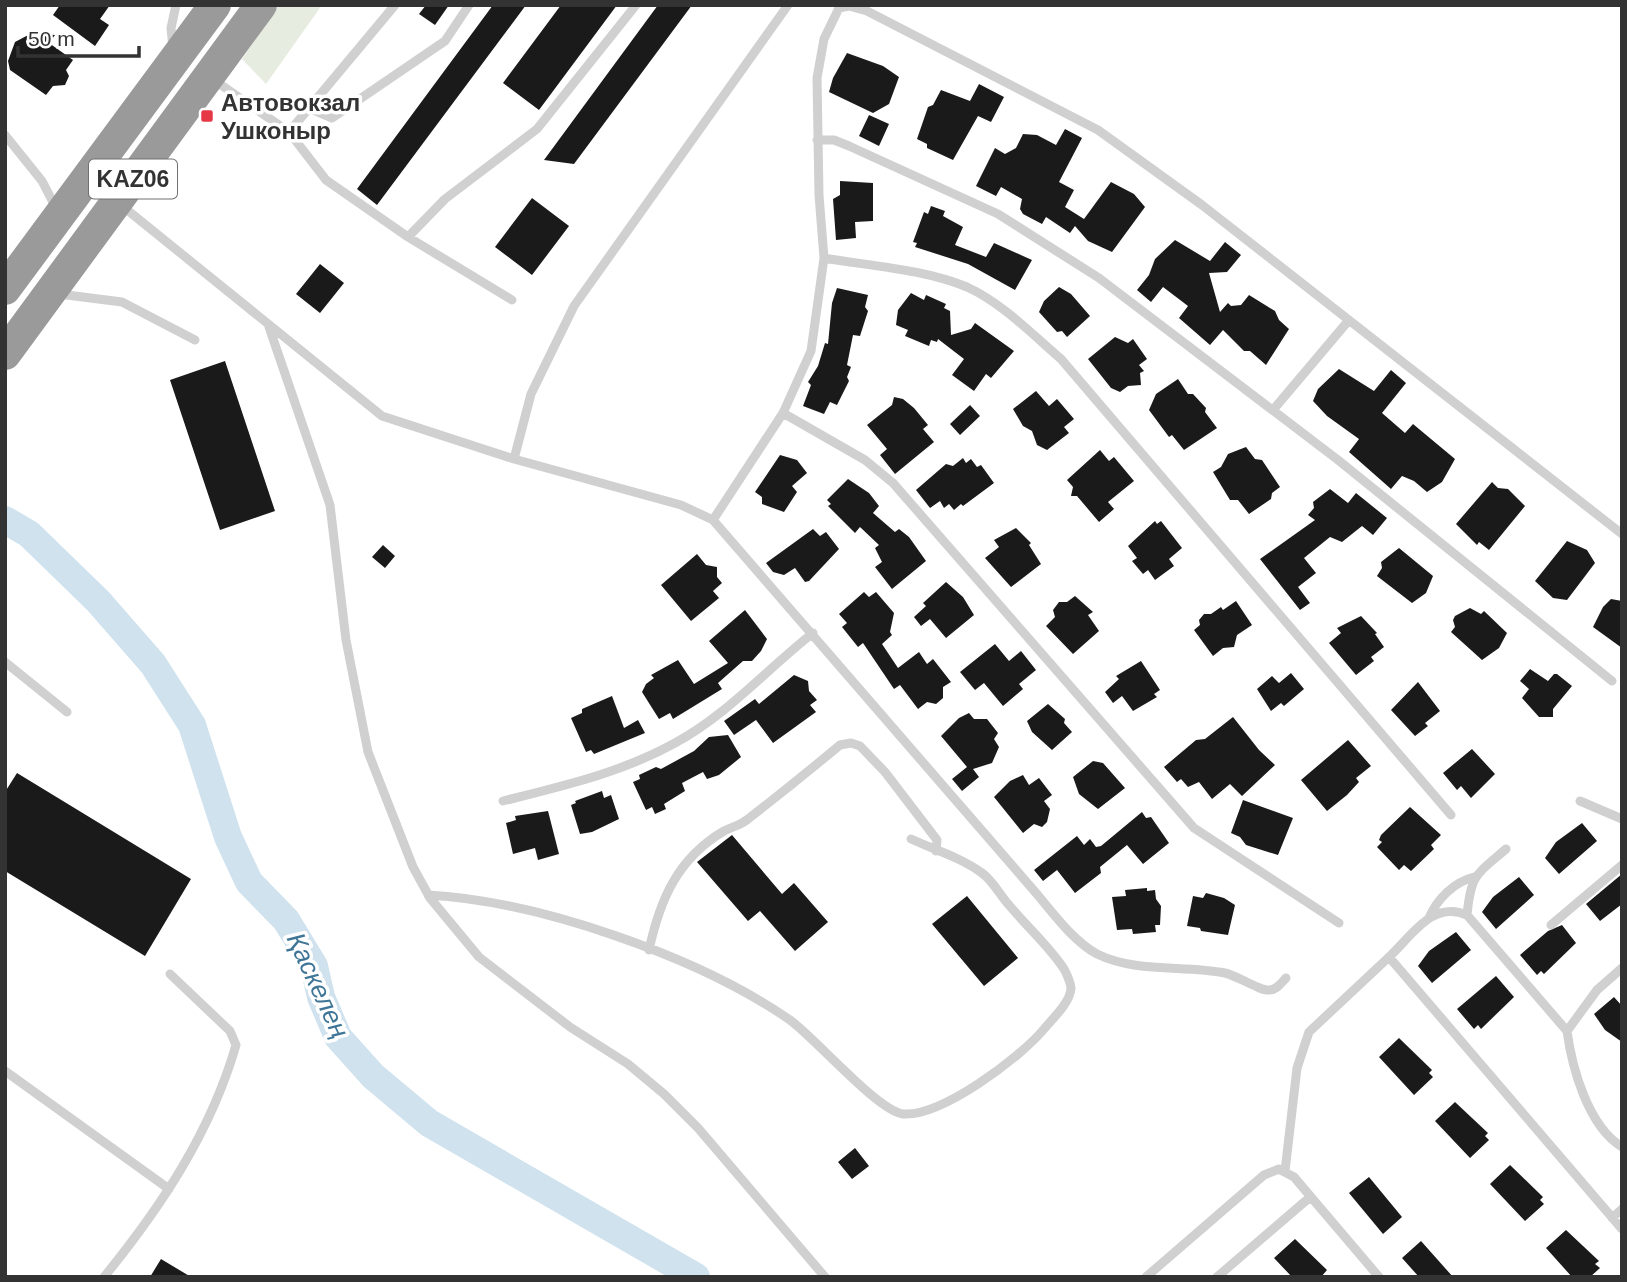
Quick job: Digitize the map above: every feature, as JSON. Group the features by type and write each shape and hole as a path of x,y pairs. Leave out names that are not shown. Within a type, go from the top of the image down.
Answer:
{"highway":[{"name":"KАZ06","path":"5,289 61,217 215,5"},
{"name":"KАZ06","path":"5,354 261,5"},
{"path":"61,217 90,237"}],"lane":[{"path":"175,60 172,28 176,5"},
{"path":"289,132 311,109 395,5"},
{"path":"311,109 332,118 409,68 445,41 469,5"},
{"path":"408,237 445,199 537,129 636,5"},
{"path":"514,459 531,394 574,306 788,5"},
{"path":"713,520 783,413 811,351 824,258 817,141 817,78 824,39 839,8 857,7 1098,130 1202,205 1622,534"},
{"path":"209,76 289,132 326,180 408,237 512,300"},
{"path":"5,135 43,181 61,217"},
{"path":"817,141 834,141 849,146 986,209 1030,232 1099,278 1273,410 1546,625 1612,681"},
{"path":"117,202 382,416 514,459 681,505 713,520 1036,893 1073,934 1096,953 1149,967 1201,969 1231,975 1266,991 1275,990 1286,978"},
{"path":"824,258 902,270 967,288 998,306 1061,359 1451,815"},
{"path":"50,293 122,302 195,340"},
{"path":"1273,410 1349,320"},
{"path":"268,325 330,505 346,640 368,752 413,867 428,895 449,925 479,957 570,1027 628,1064 664,1094 698,1128 825,1277"},
{"path":"783,413 866,460 892,483 1194,828 1339,923"},
{"path":"503,801 592,779 677,742 750,690 813,633"},
{"path":"5,662 67,712"},
{"path":"649,950 664,896 685,861 726,831 750,818 841,745 850,743 868,754 937,840 936,851"},
{"path":"1580,801 1622,818"},
{"path":"428,895 532,911 649,950 719,978 790,1021 827,1051 873,1098 901,1114 930,1111 960,1097 1041,1033 1063,1006 1071,989 1066,972 1060,964 985,875 960,859 911,839"},
{"path":"1467,915 1468,890 1474,877 1506,849"},
{"path":"1551,925 1622,865"},
{"path":"1429,918 1434,906 1448,891 1464,879 1474,877"},
{"path":"1285,1171 1302,1046 1309,1032 1429,918 1441,910 1455,910 1467,915 1567,1031 1574,1063 1597,1121 1607,1136 1622,1146"},
{"path":"1389,957 1622,1229"},
{"path":"1567,1031 1590,999 1622,968"},
{"path":"104,1277 144,1228 195,1144 226,1079 236,1045 230,1031 170,974"},
{"path":"5,1070 169,1189"},
{"path":"1146,1277 1272,1171 1285,1171 1379,1277"},
{"path":"1217,1277 1309,1198"},
{"path":"1612,1218 1622,1209"}],"shaded area":[{"path":"279,5 322,5 266,84 242,59"}],"building":[{"path":"60,5 110,5 100,19 109,25 95,46 53,15"},
{"path":"426,5 449,5 435,25 419,14"},
{"path":"493,5 526,5 377,205 357,189"},
{"path":"561,5 617,5 539,110 503,83"},
{"path":"658,5 692,5 574,164 544,160"},
{"path":"32,33 55,35 49,43 73,60 66,70 69,76 65,85 53,86 46,95 10,70 8,61 15,42"},
{"path":"847,53 883,66 899,77 889,104 873,113 829,92 833,78"},
{"path":"979,84 1004,97 991,122 978,116 953,160 927,148 927,144 917,139 928,107 933,105 941,90 970,101"},
{"path":"869,115 889,124 879,146 859,136"},
{"path":"1065,129 1082,138 1059,182 1074,190 1065,207 1084,219 1111,182 1134,194 1145,207 1112,252 1088,241 1075,226 1070,233 1046,217 1042,224 1023,214 1020,209 1022,199 1001,187 996,196 976,186 995,148 1005,154 1016,148 1023,134 1037,135 1056,145"},
{"path":"840,181 873,183 873,221 855,222 856,238 836,240 833,199 840,195"},
{"path":"532,198 569,226 532,275 495,247"},
{"path":"931,206 945,211 943,216 963,227 955,245 986,257 994,243 1032,260 1015,290 968,264 915,247 917,243 913,242 924,212 928,214"},
{"path":"1175,240 1210,261 1225,242 1241,255 1227,272 1209,273 1220,312 1228,303 1231,306 1241,305 1249,295 1275,311 1279,320 1289,329 1266,365 1250,351 1244,351 1223,330 1210,345 1179,318 1188,306 1163,287 1151,302 1137,290 1149,275 1155,259"},
{"path":"320,264 344,283 320,313 296,294"},
{"path":"1059,287 1071,294 1090,316 1067,337 1062,331 1057,332 1039,312 1044,301"},
{"path":"837,288 868,295 865,307 868,311 860,336 853,335 847,365 851,367 847,377 849,381 837,405 830,402 824,414 803,406 811,385 808,382 818,366 825,343 828,344 832,303"},
{"path":"911,293 924,300 926,295 946,304 944,308 950,311 951,335 971,329 975,323 1014,351 991,378 986,374 974,391 952,375 964,359 938,339 937,342 931,340 929,346 905,336 908,330 896,325 898,310"},
{"path":"1115,337 1128,343 1133,339 1147,359 1139,365 1144,371 1140,373 1141,385 1128,386 1120,392 1111,388 1088,359"},
{"path":"225,361 275,511 220,530 170,380"},
{"path":"1339,369 1374,391 1391,370 1406,383 1382,413 1405,433 1413,424 1455,459 1442,482 1427,492 1414,481 1402,476 1391,489 1349,452 1359,439 1327,416 1313,401 1318,389"},
{"path":"1178,379 1188,394 1193,394 1206,408 1205,412 1217,428 1184,450 1172,435 1169,437 1149,410 1156,394"},
{"path":"1036,391 1049,406 1057,399 1074,419 1064,427 1069,433 1047,450 1037,445 1032,431 1023,426 1013,409"},
{"path":"894,397 903,399 914,408 928,425 923,429 934,442 895,474 880,455 887,449 867,425 892,405"},
{"path":"970,405 980,416 960,435 950,424"},
{"path":"1246,447 1255,459 1262,460 1280,487 1272,493 1271,499 1249,514 1238,500 1230,500 1213,472 1221,467 1228,454"},
{"path":"1100,450 1109,461 1114,457 1134,481 1108,502 1114,509 1099,522 1077,496 1071,496 1073,487 1067,480"},
{"path":"780,455 797,460 807,473 792,486 797,492 784,512 762,504 762,497 755,492"},
{"path":"963,458 966,463 971,459 977,467 981,465 994,483 954,510 949,504 944,508 940,501 930,508 916,490 946,464 953,466"},
{"path":"848,479 869,493 879,506 873,513 895,532 899,529 909,537 926,561 892,589 875,567 882,562 875,548 879,545 860,527 855,533 828,506 831,504 827,500"},
{"path":"1492,482 1498,488 1508,489 1525,506 1489,550 1479,542 1477,545 1456,524"},
{"path":"1330,489 1348,503 1356,493 1387,518 1373,535 1362,526 1342,542 1330,537 1304,558 1316,573 1298,587 1310,603 1300,610 1260,559 1315,520 1308,515 1314,508 1313,502"},
{"path":"1155,521 1157,524 1161,521 1182,548 1169,559 1174,566 1155,580 1148,570 1143,574 1132,561 1137,558 1128,546"},
{"path":"1016,528 1031,543 1029,545 1041,564 1011,587 985,558 999,547 994,540"},
{"path":"813,529 820,536 826,532 839,549 809,581 805,582 795,568 784,575 773,572 766,563"},
{"path":"1567,541 1587,550 1595,563 1567,600 1553,598 1535,581"},
{"path":"383,545 395,556 385,568 372,557"},
{"path":"1399,548 1433,576 1426,593 1412,603 1377,576 1382,568 1381,562"},
{"path":"697,554 706,565 717,567 717,577 722,583 713,591 719,598 691,621 661,585"},
{"path":"946,582 963,597 974,615 946,638 930,619 921,626 914,617 926,606 923,603"},
{"path":"864,592 869,597 876,592 894,613 890,632 892,635 882,644 898,668 919,652 927,664 933,659 951,682 943,687 943,698 936,704 927,702 918,709 900,685 894,689 863,643 858,647 842,627 847,623 839,614"},
{"path":"1075,596 1093,612 1088,615 1099,631 1073,654 1046,626 1055,617 1053,610 1059,602 1067,602"},
{"path":"1611,599 1622,601 1622,648 1593,627 1603,607"},
{"path":"1236,601 1252,625 1237,635 1234,647 1223,648 1213,656 1194,630 1200,625 1199,620 1204,614 1211,614 1221,607 1223,610"},
{"path":"1470,608 1481,614 1484,611 1507,633 1499,648 1482,660 1451,632 1455,627 1455,616"},
{"path":"745,610 767,639 761,651 752,661 743,661 718,683 722,689 673,719 670,713 659,719 642,692 646,684 654,678 651,675 678,660 694,684 728,663 709,641"},
{"path":"1361,616 1377,633 1375,634 1384,647 1371,657 1374,661 1356,675 1329,643 1341,633 1337,628"},
{"path":"995,644 1009,661 1021,651 1036,670 1019,684 1023,689 1003,706 984,683 975,690 960,672"},
{"path":"1141,661 1160,690 1154,694 1157,697 1133,711 1122,696 1113,703 1105,692 1119,679 1116,676"},
{"path":"1530,669 1548,681 1557,674 1572,686 1553,709 1553,717 1539,717 1522,698 1529,689 1520,681"},
{"path":"1291,673 1304,689 1284,706 1281,703 1271,711 1257,689 1272,676 1279,683"},
{"path":"794,675 808,681 809,691 817,700 810,705 816,712 773,743 756,720 734,735 724,721 755,699 759,704"},
{"path":"1418,682 1440,711 1425,723 1428,726 1415,736 1391,710"},
{"path":"612,696 624,728 638,720 645,733 594,754 591,750 586,752 571,718 582,713 582,709"},
{"path":"1048,704 1065,719 1064,723 1072,732 1052,750 1032,732 1027,721"},
{"path":"969,713 974,719 987,719 998,733 994,739 999,747 992,763 973,769 979,777 962,791 952,779 967,767 941,736 959,718"},
{"path":"1233,717 1259,750 1275,765 1242,796 1230,784 1212,799 1199,782 1188,787 1181,779 1177,782 1164,767 1196,740 1205,739"},
{"path":"728,735 741,757 719,775 707,779 703,772 682,783 685,791 664,804 666,809 655,814 652,807 646,810 633,782 640,779 639,775 656,767 661,769 694,751 709,737"},
{"path":"1348,740 1371,766 1356,778 1359,782 1347,795 1327,811 1301,780"},
{"path":"1472,749 1495,774 1471,798 1461,786 1457,790 1443,773"},
{"path":"1093,761 1103,763 1125,788 1098,809 1079,794 1073,777"},
{"path":"17,773 191,879 145,956 5,871 5,792"},
{"path":"1023,775 1029,785 1039,778 1052,795 1044,801 1050,809 1047,822 1042,827 1034,824 1023,833 994,797 1010,781"},
{"path":"602,791 604,798 611,795 619,819 592,832 580,834 571,805"},
{"path":"1243,800 1293,818 1278,855 1246,845 1240,837 1231,833"},
{"path":"1410,807 1441,835 1431,845 1434,849 1411,871 1404,865 1399,870 1377,847 1382,842 1379,840 1381,835"},
{"path":"548,811 559,854 538,860 535,848 513,854 506,823 516,820 515,816"},
{"path":"1142,812 1146,818 1151,817 1169,843 1143,864 1127,845 1100,867 1101,873 1075,893 1057,870 1043,881 1034,870 1077,836 1084,845 1090,839 1096,847 1101,846"},
{"path":"1582,823 1597,841 1559,874 1545,858 1556,842"},
{"path":"732,835 782,894 794,883 828,922 795,951 760,911 748,921 697,862"},
{"path":"1622,874 1622,904 1600,921 1586,904"},
{"path":"1519,877 1534,895 1496,929 1482,912 1493,897"},
{"path":"1147,888 1147,891 1155,890 1156,899 1161,906 1160,925 1155,925 1156,932 1133,934 1132,929 1117,930 1112,897 1126,896 1125,890"},
{"path":"1206,893 1224,898 1235,905 1228,935 1187,926 1193,896 1203,898"},
{"path":"967,896 1018,958 984,986 932,924"},
{"path":"1562,925 1576,943 1544,974 1541,971 1537,975 1520,955 1548,931"},
{"path":"1456,932 1471,950 1432,983 1418,966 1429,951"},
{"path":"1496,976 1514,997 1481,1029 1478,1025 1474,1029 1457,1009"},
{"path":"1614,997 1622,1006 1622,1042 1605,1030 1594,1014"},
{"path":"1399,1038 1432,1070 1429,1073 1433,1077 1414,1095 1379,1057"},
{"path":"1455,1102 1488,1133 1485,1136 1489,1140 1470,1158 1435,1121"},
{"path":"855,1148 869,1166 852,1179 838,1162"},
{"path":"1510,1165 1543,1197 1540,1200 1544,1204 1525,1221 1490,1184"},
{"path":"1369,1177 1402,1217 1383,1234 1349,1193"},
{"path":"1566,1230 1599,1261 1595,1264 1600,1268 1590,1277 1572,1277 1546,1248"},
{"path":"1295,1239 1327,1270 1321,1277 1292,1277 1274,1258"},
{"path":"1421,1241 1453,1277 1419,1277 1402,1258"},
{"path":"161,1259 191,1277 150,1277"}],"waterway":[{"name":"Қаскелең","path":"5,520 29,534 98,601 153,664 192,725 228,837 249,882 286,920 314,966 321,997 338,1037 373,1076 429,1123 696,1277"}],"place":[{"name":"Автовокзал Ушконыр","path":"207,116"}]}
